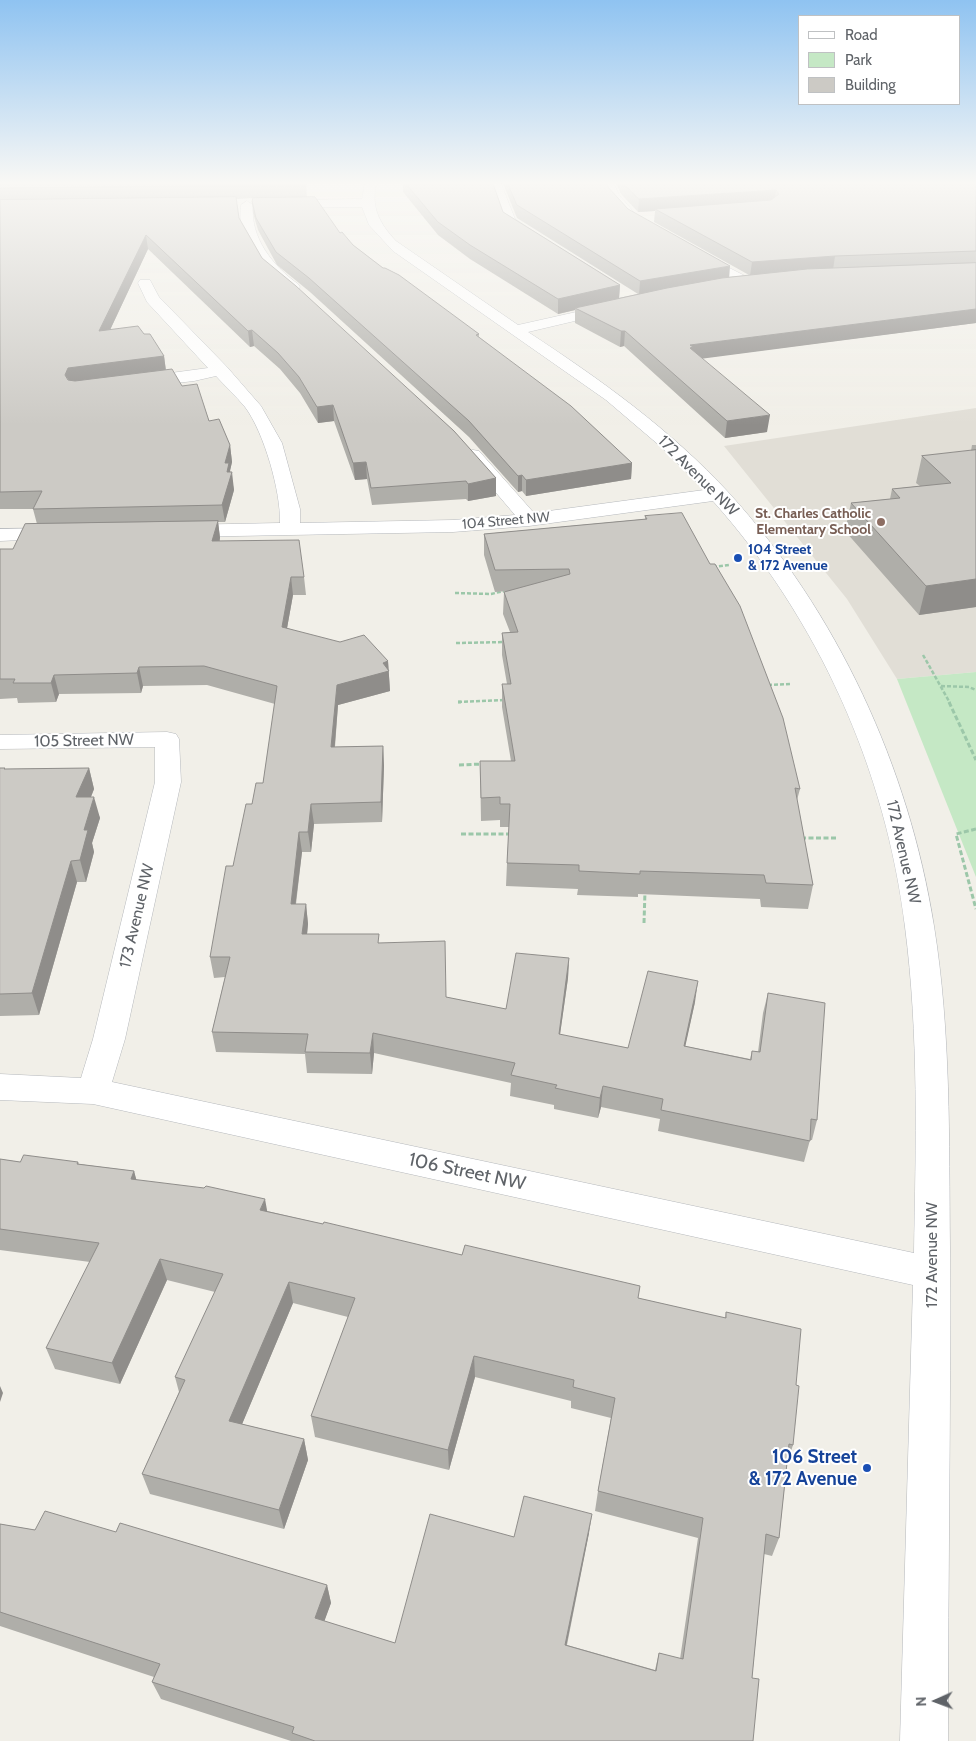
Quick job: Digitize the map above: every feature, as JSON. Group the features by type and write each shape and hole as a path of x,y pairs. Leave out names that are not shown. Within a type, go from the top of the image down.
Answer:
{"street":[{"path":"266,262 270,268 304,296"},
{"name":"172 Avenue NW","path":"417,262 639,418 720,494 786,580 837,663 859,710 879,762 897,819 913,888 925,966 931,1059 933,1273 924,1741"},
{"path":"710,262 748,283"},
{"path":"728,286 766,282"},
{"path":"145,283 152,299 253,406 273,443 290,509 290,529"},
{"path":"516,330 628,304"},
{"path":"127,384 194,376 221,370"},
{"path":"462,442 529,520"},
{"name":"104 Street NW","path":"165,531 453,526 529,520 720,494"},
{"path":"0,535 78,533"},
{"name":"105 Street NW","path":"0,742 167,739"},
{"name":"173 Avenue NW","path":"93,1091 109,1039 168,782 167,739"},
{"name":"106 Street NW","path":"0,1087 93,1091 933,1273"}],"path":[{"path":"709,567 729,565"},
{"path":"455,593 492,594 508,590"},
{"path":"456,643 514,642"},
{"path":"923,655 976,760"},
{"path":"762,685 791,684"},
{"path":"940,686 969,687 976,690"},
{"path":"458,702 507,700"},
{"path":"459,764 484,764"},
{"path":"976,829 956,834 976,908"},
{"path":"461,834 517,834"},
{"path":"798,838 836,838"},
{"path":"644,923 645,882"}],"shaded area":[{"name":"St. Charles Catholic Elementary School","path":"976,408 976,672 897,679 847,599 724,446"}],"green space":[{"path":"976,672 976,877 897,679"}],"building":[{"path":"0,262 133,262 99,331 138,326 144,334 150,334 164,356 68,368 65,375 68,380 75,381 172,369 182,386 197,384 209,421 219,419 230,445 225,463 229,463 227,472 232,472 222,505 33,509 42,491 0,492"},
{"path":"175,262 267,262 296,286 454,431 496,478 468,484 466,481 371,488 366,462 353,463 333,405 317,407 299,377 278,353 252,330 248,331"},
{"path":"289,262 375,262 399,275 479,334 476,335 571,406 632,463 526,480 522,475 518,476 469,421"},
{"path":"498,262 584,262 620,285 558,299"},
{"path":"610,262 723,262 730,266 640,281"},
{"path":"976,263 976,309 690,345 693,347 690,348 770,415 727,421 625,331 621,331 575,308 722,278 807,269"},
{"path":"976,450 976,579 926,586 851,503 900,498 892,489 951,483 922,456"},
{"path":"682,513 710,564 715,564 740,606 783,718 800,789 795,788 813,885 766,883 764,875 640,871 640,874 579,871 579,865 507,863 510,804 500,804 500,797 481,798 480,761 515,761 502,684 511,684 502,633 518,632 504,592 570,574 569,569 495,570 484,534 647,519 645,516"},
{"path":"218,521 212,541 299,540 304,577 291,577 282,627 340,642 364,635 388,661 383,663 389,671 337,685 331,747 383,746 381,802 311,804 308,832 299,832 291,904 306,904 302,934 379,934 378,943 445,941 446,997 506,1009 516,953 569,958 559,1034 628,1048 648,971 698,981 684,1046 751,1060 752,1051 760,1052 768,993 825,1003 817,1120 811,1119 810,1141 661,1110 663,1099 603,1086 600,1098 555,1088 557,1085 511,1075 515,1063 373,1033 370,1053 305,1052 308,1034 212,1032 230,957 210,957 226,866 233,866 246,804 252,804 256,783 263,783 277,686 204,666 139,667 137,673 54,675 51,683 13,683 15,679 0,679 0,549 13,549 25,524"},
{"path":"0,768 89,768 76,797 94,797 84,830 88,830 80,860 71,861 32,993 0,994"},
{"path":"24,1155 134,1171 131,1179 204,1188 206,1186 265,1199 260,1210 323,1224 324,1222 462,1255 465,1245 640,1286 638,1298 726,1318 726,1312 801,1329 796,1385 799,1386 793,1445 789,1444 779,1538 766,1534 752,1678 759,1679 753,1741 315,1741 292,1733 294,1727 152,1682 160,1664 0,1612 0,1524 35,1530 45,1511 116,1532 120,1523 327,1585 315,1618 395,1643 430,1514 514,1537 524,1496 592,1514 565,1645 656,1671 659,1653 683,1659 703,1518 598,1491 615,1398 573,1387 574,1380 474,1356 448,1450 311,1416 355,1298 289,1282 229,1421 304,1439 279,1510 142,1474 185,1380 175,1377 223,1274 160,1259 112,1363 46,1348 99,1243 0,1229 0,1159 20,1162"}],"place":[{"name":"St. Charles Catholic Elementary School","path":"881,522"},
{"name":"104 Street & 172 Avenue","path":"738,558"},
{"name":"106 Street & 172 Avenue","path":"867,1468"}]}
